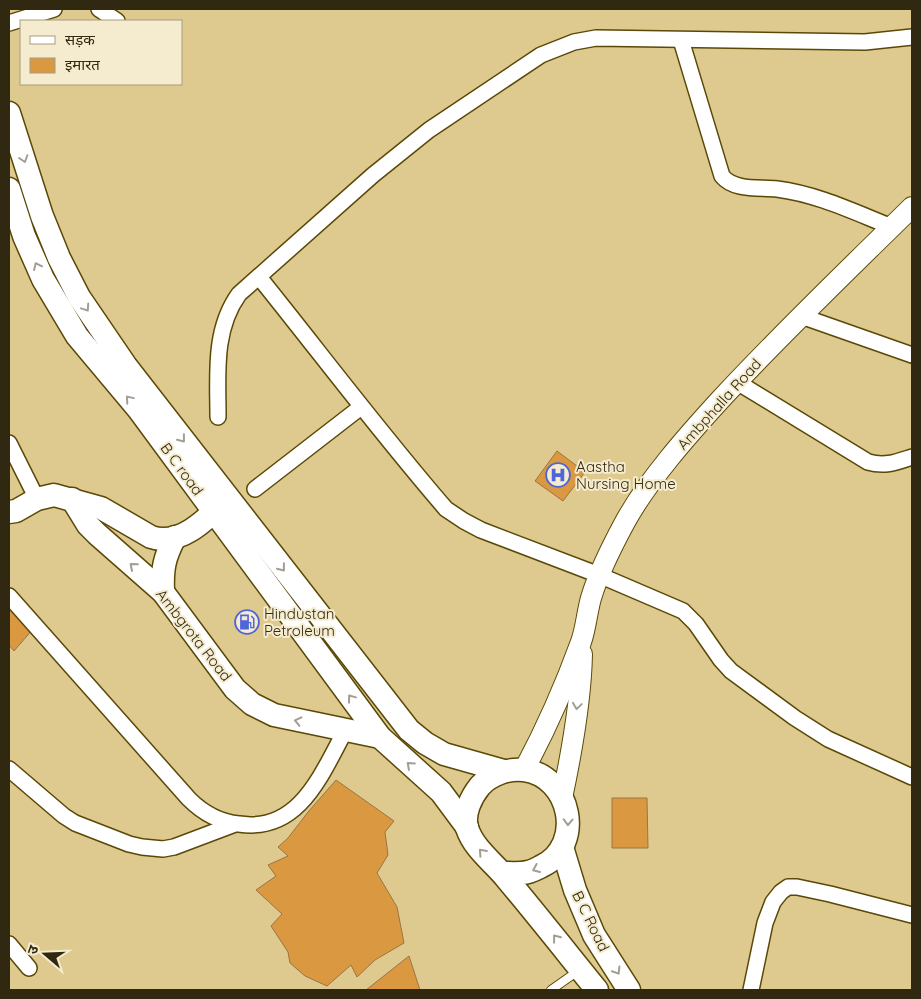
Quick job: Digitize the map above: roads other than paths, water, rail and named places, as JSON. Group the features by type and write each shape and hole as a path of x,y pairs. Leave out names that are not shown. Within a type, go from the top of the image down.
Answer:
{"main road":[{"path":"9,113 42,216 59,258 78,297 221,505 409,730 425,743 444,754 514,770 543,776 558,790 567,808 568,828 562,847 548,863 530,872 502,873 476,847 467,827 467,814 472,795 486,780 514,770 545,730 582,640"},
{"name":"B C road","path":"9,189 24,236 43,279 77,336 221,505 380,737 441,792 467,827"},
{"name":"Ambphalla Road","path":"582,640 591,599 599,575 626,520 656,476 696,427 737,382 912,207"},
{"path":"11,515 37,499 54,495 101,508 159,540 167,540 185,534 221,505"},
{"name":"Ambgrota Road","path":"72,499 88,525 163,592 235,689 252,704 274,715 380,737"},
{"path":"163,592 164,560 175,537"},
{"path":"562,798 570,762 581,672 582,640"},
{"name":"B C Road","path":"562,847 575,890 594,935 629,990"},
{"name":"B C Road","path":"502,873 597,990"}],"street":[{"path":"9,23 54,9"},
{"path":"99,9 116,20"},
{"path":"218,417 220,340 226,317 239,294 373,175 429,130 541,55 574,42 596,38 865,42 912,36"},
{"path":"680,40 722,176 726,182 742,186 795,192 892,227"},
{"path":"259,277 322,354 361,407 446,508 481,530 599,575 683,611 696,624 731,671 795,718 828,739 912,777"},
{"path":"801,316 912,356"},
{"path":"737,382 868,462 885,465 912,457"},
{"path":"255,489 361,407"},
{"path":"9,443 37,499"},
{"path":"9,596 198,809 209,816 235,824 250,826 271,823 294,809 306,797 319,779 345,731"},
{"path":"9,769 64,816 75,823 135,846 152,849 174,846 235,824"},
{"path":"751,990 765,923 773,902 780,892 788,887 830,894 912,915"},
{"path":"9,944 29,968"}],"lane":[{"path":"551,990 580,969"}],"place":[{"name":"Aastha Nursing Home","path":"558,475"},
{"name":"Hindustan Petroleum","path":"247,622"}]}
